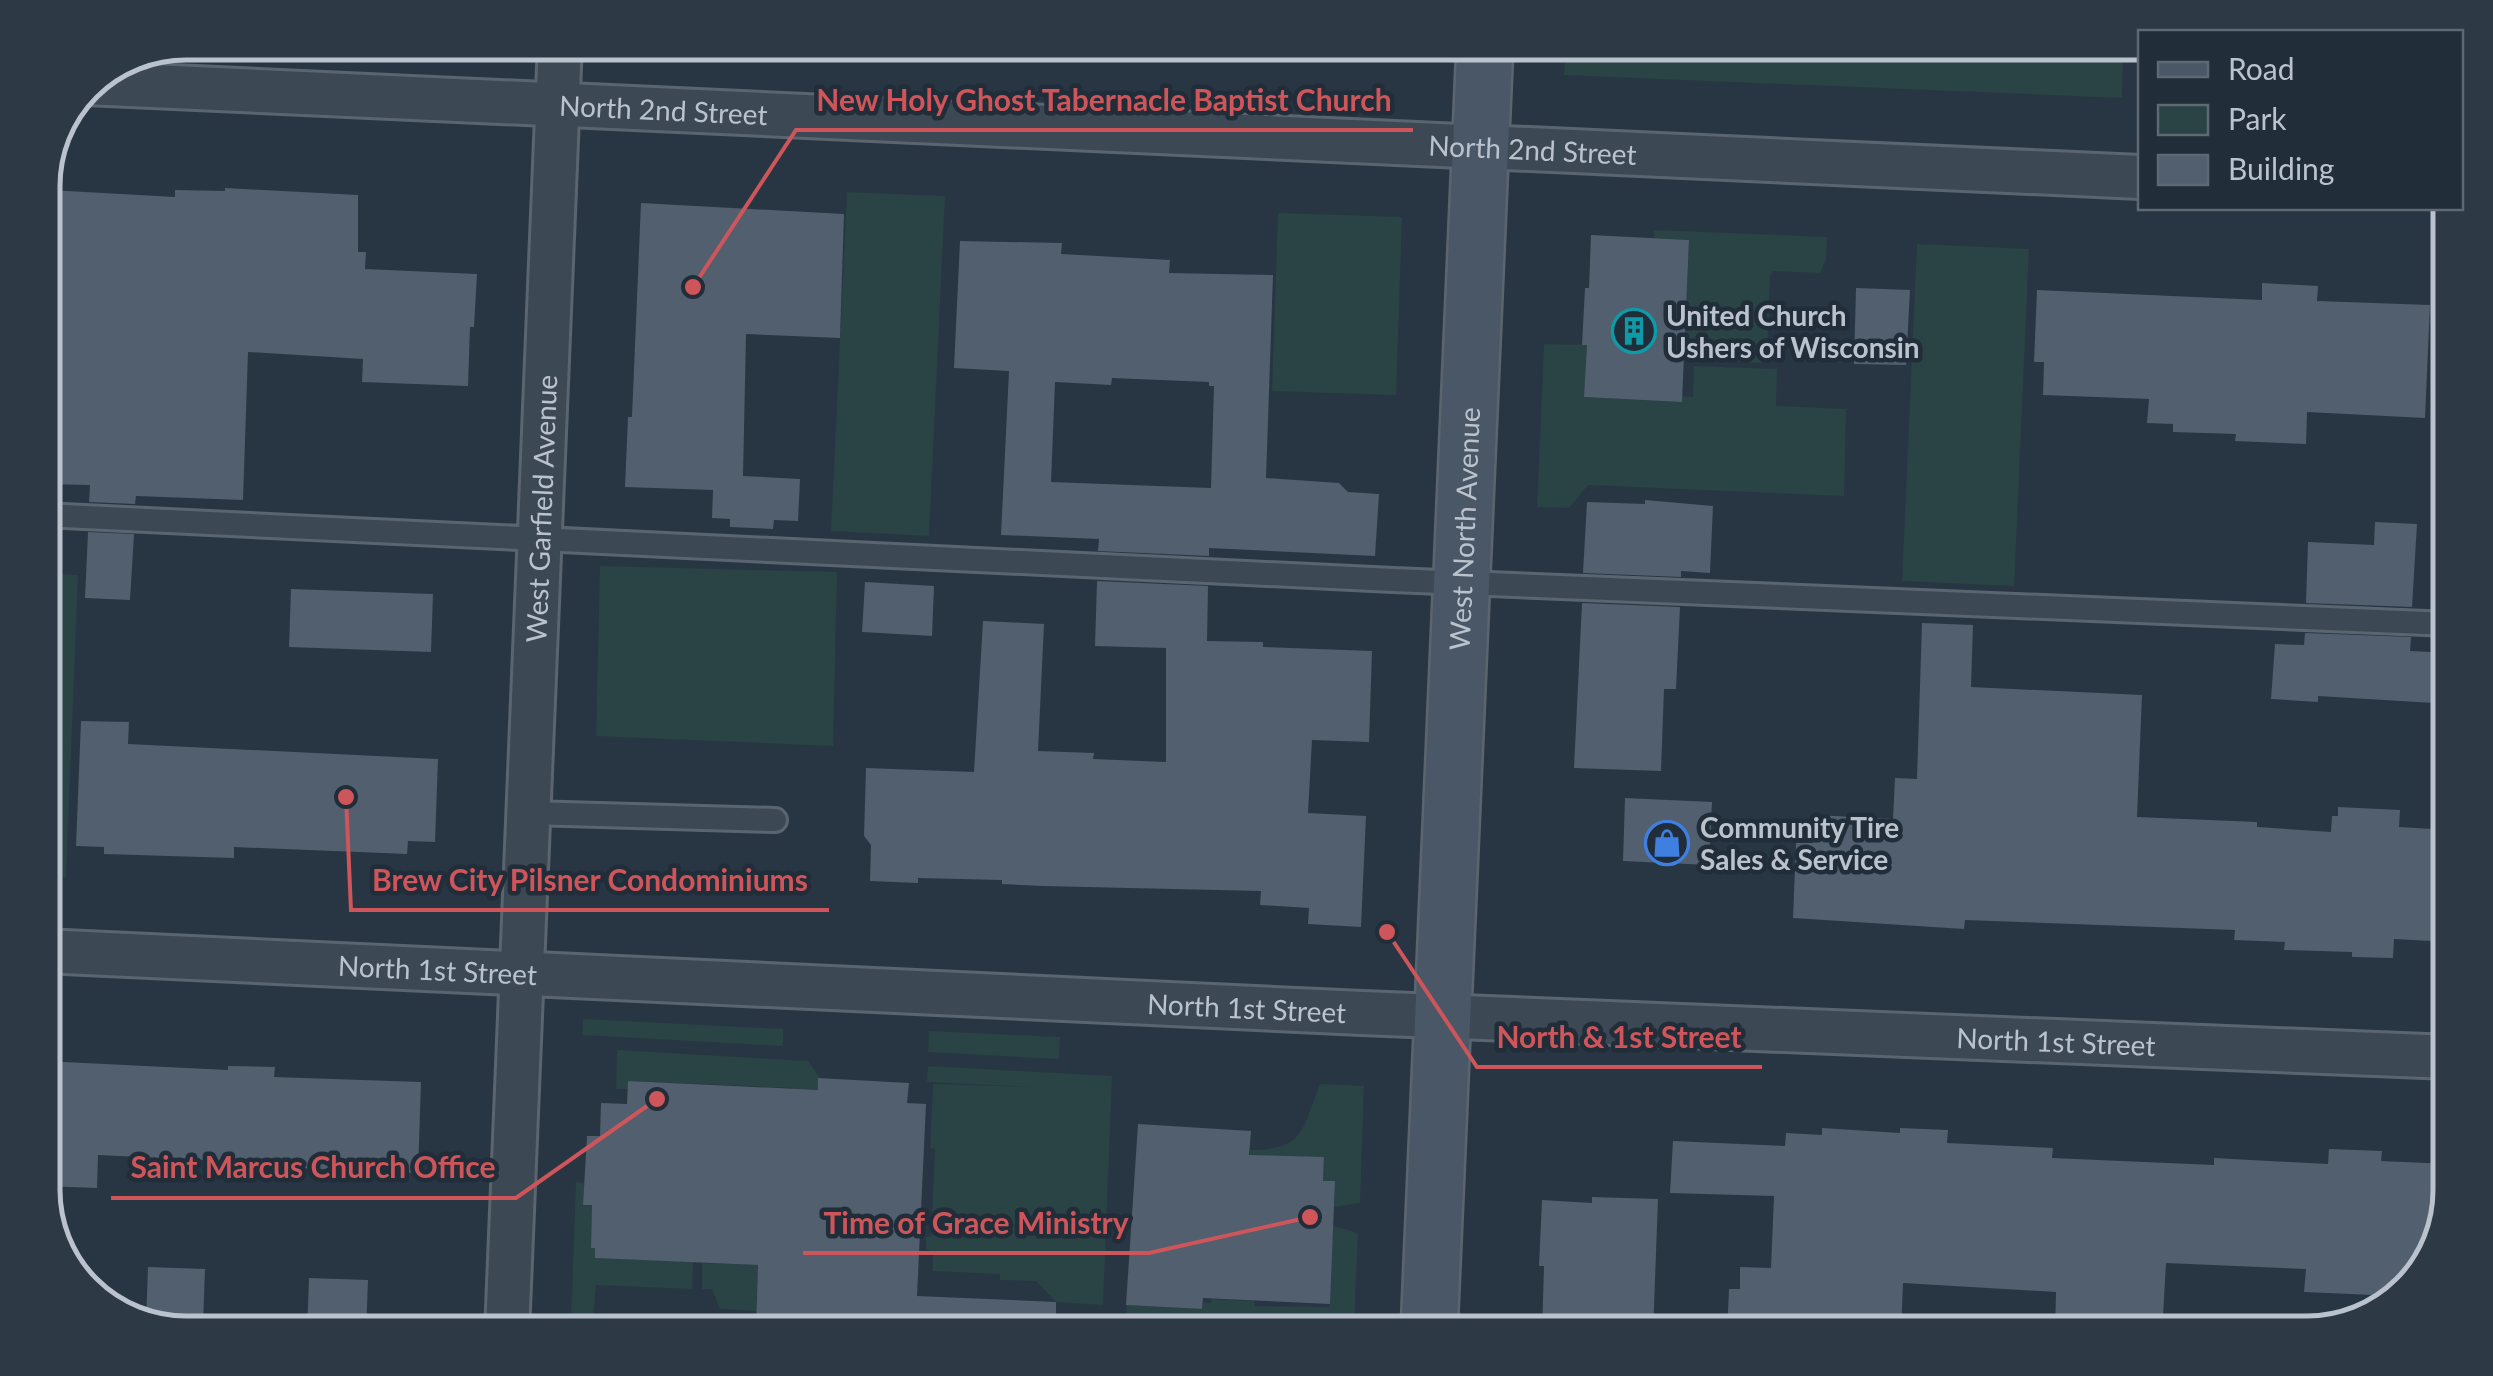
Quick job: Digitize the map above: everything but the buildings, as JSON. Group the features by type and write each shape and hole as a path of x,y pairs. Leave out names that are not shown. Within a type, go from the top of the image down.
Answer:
{"main road":[{"name":"West North Avenue","path":"1430,1316 1484,60"}],"street":[{"name":"West Garfield Avenue","path":"508,1316 559,60"},
{"name":"North 2nd Street","path":"112,84 2138,177"},
{"name":"North 1st Street","path":"60,952 2433,1057"}],"lane":[{"path":"60,517 2433,623"},
{"path":"530,813 775,820"}],"green space":[{"path":"1565,60 2123,60 2122,98 1564,75"},
{"path":"847,192 945,196 929,536 831,531"},
{"path":"1278,213 1402,217 1396,395 1272,391"},
{"path":"1654,230 1827,237 1826,259 1820,273 1773,271 1770,275 1767,359 1761,363 1684,359 1689,240 1654,238"},
{"path":"1917,244 2029,249 2014,586 1902,581"},
{"path":"1544,344 1587,345 1585,397 1681,402 1682,396 1693,397 1694,366 1777,369 1776,406 1846,409 1844,496 1588,485 1569,508 1537,507"},
{"path":"600,566 837,572 833,746 596,736"},
{"path":"60,574 78,575 66,877 60,877"},
{"path":"583,1019 783,1029 783,1046 582,1035"},
{"path":"929,1031 1060,1037 1059,1059 928,1052"},
{"path":"617,1050 808,1061 820,1078 817,1099 792,1088 629,1081 628,1089 616,1089"},
{"path":"928,1066 1112,1076 1103,1305 1056,1302 1036,1281 1000,1280 1000,1274 933,1271 933,1253 926,1249 926,1237 931,1237 933,1084 1034,1087 927,1082"},
{"path":"1320,1084 1364,1086 1360,1203 1334,1207 1335,1182 1323,1181 1324,1157 1250,1157 1250,1150 1282,1146 1299,1134"},
{"path":"576,1182 584,1183 584,1204 597,1205 592,1214 591,1247 595,1248 595,1258 693,1262 692,1289 596,1285 593,1316 571,1316"},
{"path":"1333,1226 1358,1233 1355,1316 1126,1316 1127,1305 1202,1309 1203,1302 1211,1303 1212,1299 1254,1301 1255,1306 1329,1307"},
{"path":"702,1263 762,1265 757,1311 720,1309 712,1289 702,1289"}],"place":[{"name":"New Holy Ghost Tabernacle Baptist Church","path":"693,287"},
{"name":"United Church Ushers of Wisconsin","path":"1634,331"},
{"name":"Brew City Pilsner Condominiums","path":"346,797"},
{"name":"Community Tire Sales & Service","path":"1667,843"},
{"name":"North & 1st Street","path":"1387,932"},
{"name":"Saint Marcus Church Office","path":"657,1099"},
{"name":"Time of Grace Ministry","path":"1310,1217"}]}
